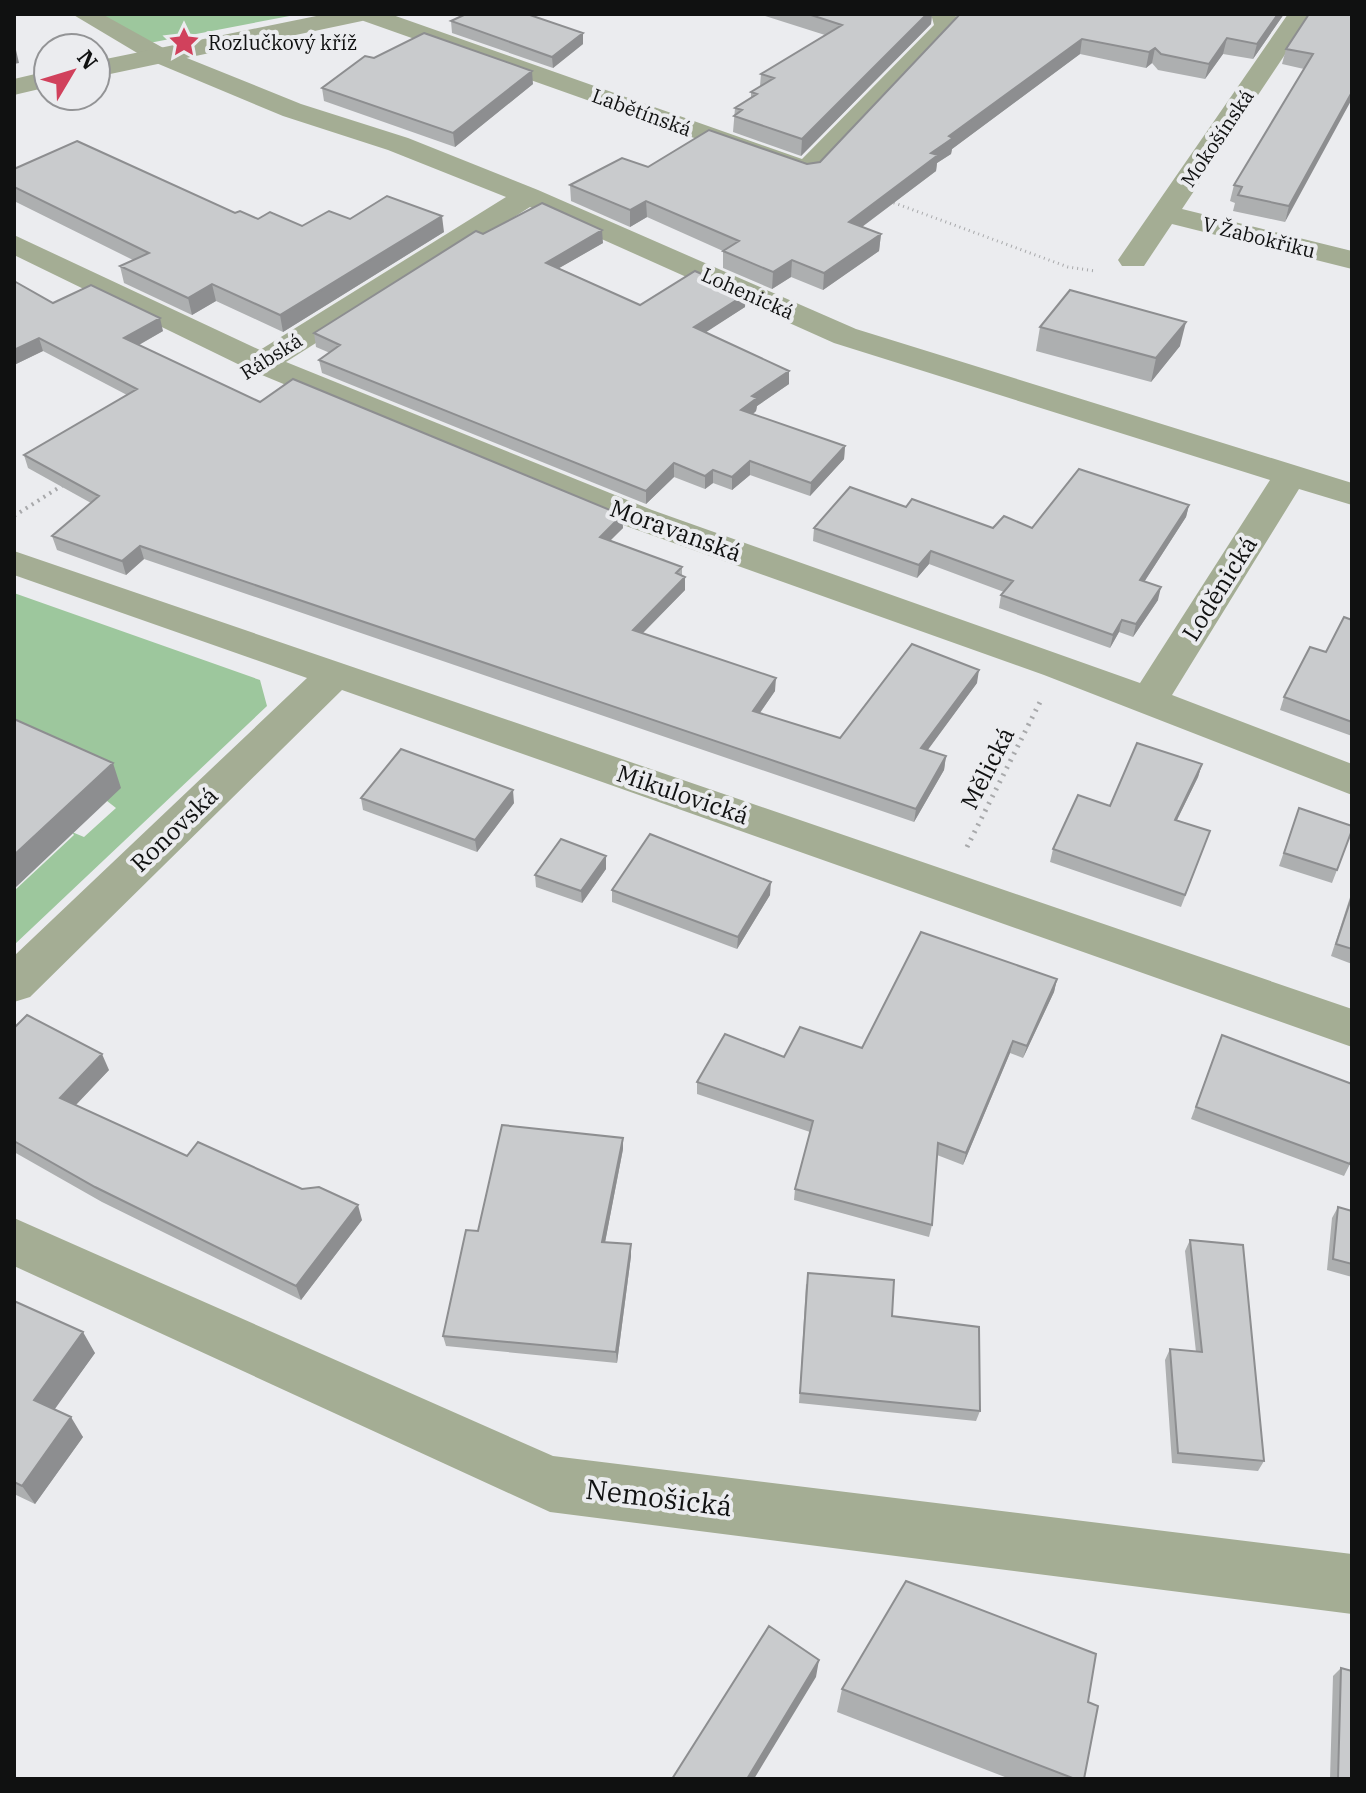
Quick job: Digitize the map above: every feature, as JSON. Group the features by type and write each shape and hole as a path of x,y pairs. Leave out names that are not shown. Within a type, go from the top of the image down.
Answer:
{"street":[{"name":"Lohenická","path":"84,14 158,55 292,110 398,144 528,196 845,336 1352,494"},
{"path":"112,65 365,14"},
{"name":"Labětínská","path":"365,14 807,170"},
{"path":"807,170 947,26 943,14"},
{"name":"Mokošínská","path":"1133,260 1300,14"},
{"name":"Rábská","path":"261,363 528,196"},
{"name":"V Žabokřiku","path":"1166,214 1352,260"},
{"name":"Moravanská","path":"14,244 261,363 639,518 1058,666 1352,780"},
{"name":"Loděnická","path":"1148,701 1290,475"},
{"name":"Mikulovická","path":"14,562 1352,1028"},
{"name":"Ronovská","path":"14,984 335,674"},
{"name":"Nemošická","path":"14,1241 550,1484 1352,1584"}],"path":[{"path":"807,170 1068,267 1107,272 1133,260"},
{"path":"14,516 79,475"},
{"name":"Mělická","path":"948,885 1058,666"}],"green space":[{"path":"95,14 300,14 144,44"},
{"path":"14,593 260,680 267,706 14,945 14,891 74,835 72,832 84,837 116,808 14,728"}],"building":[{"path":"466,14 527,14 583,33 552,57 451,21"},
{"path":"808,14 927,14 802,139 734,116 742,110 735,108 757,94 751,92 774,78 761,74 842,25"},
{"path":"960,14 1278,14 1257,44 1227,38 1209,64 1161,54 1155,48 1149,52 1082,39 949,136 953,138 931,153 938,155 849,222 881,234 824,273 792,260 773,272 723,251 739,241 646,201 630,210 570,185 622,158 648,167 709,130 807,164 820,162"},
{"path":"1309,14 1352,14 1352,92 1289,206 1238,195 1242,187 1234,185 1313,54 1286,49"},
{"path":"424,33 532,71 453,133 322,88 365,56 374,58"},
{"path":"77,141 235,213 240,211 258,219 270,212 302,226 329,211 350,219 387,196 442,216 280,315 212,284 188,298 120,266 149,253 14,187 14,169"},
{"path":"542,203 602,230 546,263 640,305 695,271 746,294 694,327 789,371 752,396 757,398 741,410 845,446 811,483 750,461 732,477 713,470 705,476 674,463 646,491 319,360 340,345 314,333 476,231 483,234"},
{"path":"14,281 53,303 91,285 160,318 124,338 260,402 293,379 622,515 600,537 682,567 676,573 685,577 633,630 776,678 753,711 840,738 912,644 979,670 921,748 946,756 916,809 140,546 122,561 52,536 99,496 24,455 137,389 39,338 14,350"},
{"path":"1070,290 1186,322 1156,358 1040,327"},
{"path":"1079,469 1189,505 1140,580 1161,587 1136,624 1122,620 1113,635 1001,595 1013,581 931,551 919,565 814,528 850,487 906,507 912,499 993,528 1004,516 1032,528"},
{"path":"1344,617 1352,620 1352,722 1284,697 1310,647 1326,652"},
{"path":"14,719 113,763 14,855"},
{"path":"1137,743 1202,764 1175,820 1210,831 1185,895 1053,849 1078,795 1110,806"},
{"path":"401,749 513,790 475,840 361,798"},
{"path":"1299,808 1352,826 1337,870 1284,853"},
{"path":"650,834 771,882 738,937 612,890"},
{"path":"561,839 606,856 581,891 535,875"},
{"path":"1352,896 1352,949 1336,944"},
{"path":"921,932 1057,979 1027,1046 1013,1041 966,1153 938,1143 932,1225 795,1189 813,1121 697,1082 725,1034 784,1057 800,1027 862,1048"},
{"path":"27,1015 102,1054 60,1098 187,1156 198,1142 302,1189 319,1187 358,1205 296,1286 95,1187 14,1141 14,1028"},
{"path":"1222,1035 1352,1084 1350,1164 1196,1107"},
{"path":"502,1125 623,1138 602,1242 631,1244 616,1352 443,1336 466,1230 478,1231"},
{"path":"1338,1207 1352,1211 1352,1264 1333,1259"},
{"path":"1190,1240 1243,1245 1264,1461 1178,1453 1170,1349 1202,1352"},
{"path":"808,1273 894,1280 892,1316 979,1327 980,1411 800,1393"},
{"path":"14,1301 83,1332 34,1400 71,1417 22,1486 14,1482"},
{"path":"906,1581 1096,1654 1088,1702 1098,1706 1084,1779 1075,1779 842,1689"},
{"path":"769,1626 819,1660 747,1779 672,1779"},
{"path":"1341,1668 1352,1671 1352,1779 1338,1779"}],"place":[{"name":"Rozlučkový kříž","path":"184,42"}]}
